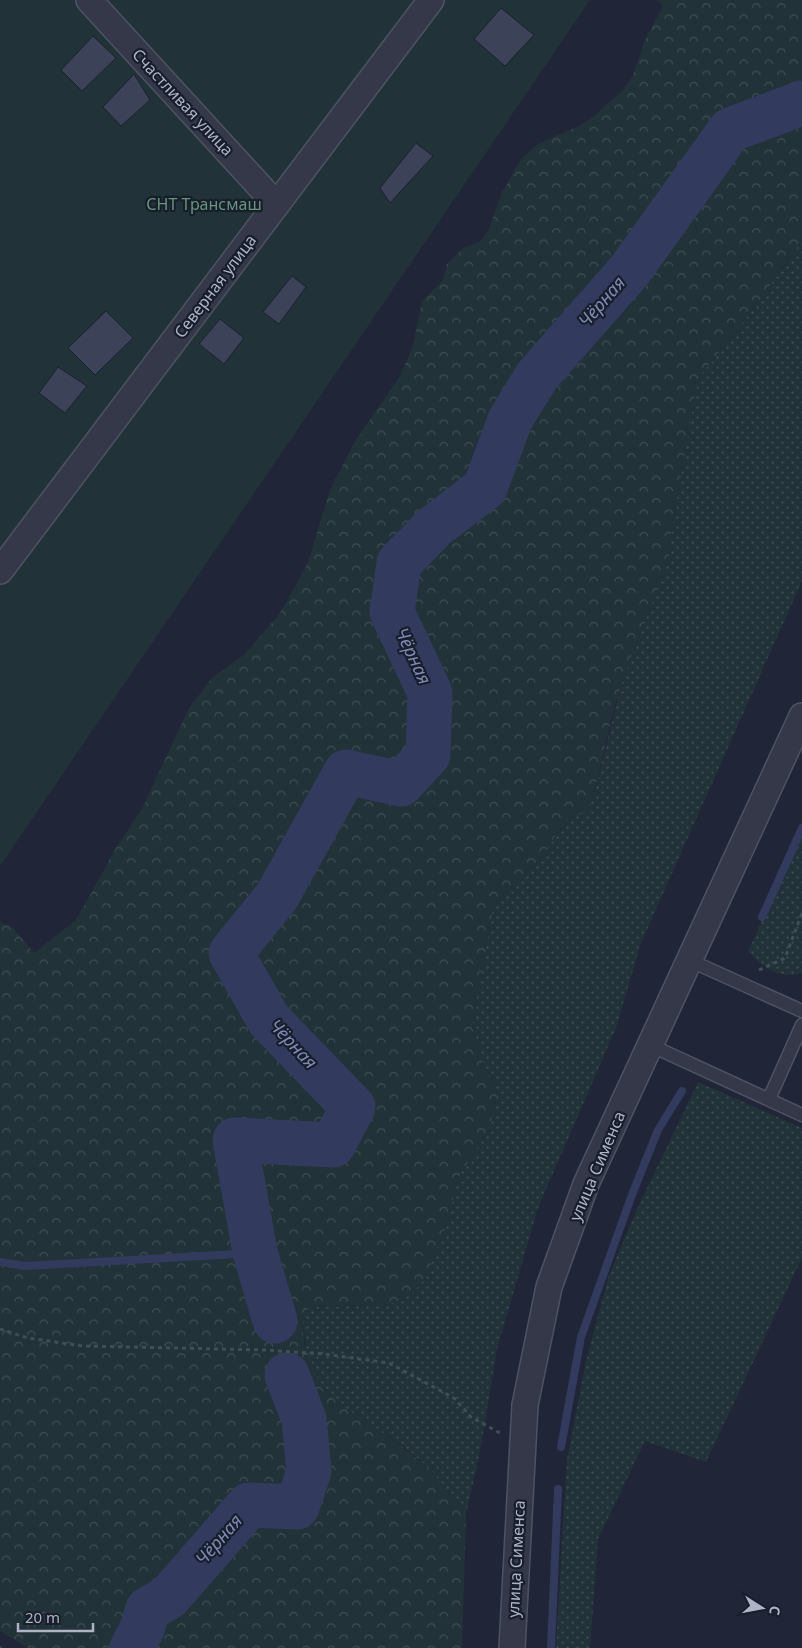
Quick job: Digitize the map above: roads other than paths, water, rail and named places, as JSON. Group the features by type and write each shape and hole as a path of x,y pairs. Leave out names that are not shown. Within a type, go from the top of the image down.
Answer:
{"street":[{"name":"Счастливая улица","path":"89,0 276,204"},
{"name":"Северная улица","path":"0,571 431,0"},
{"name":"улица Сименса","path":"512,1648 525,1405 549,1287 586,1184 652,1046 802,716"}],"lane":[{"path":"691,960 802,1011"},
{"path":"769,1099 802,1025"},
{"path":"652,1046 802,1115"}],"waterway":[{"name":"Чёрная","path":"275,1321 255,1252 235,1140 333,1145 353,1107 269,1020 231,953 277,896 346,772 401,784 428,755 430,693 392,612 399,563 434,527 485,488 510,420 537,376 630,270 730,130 802,103"},
{"path":"762,917 802,828"},
{"path":"561,1447 581,1337 633,1192 658,1130 682,1091"},
{"path":"0,1262 25,1266 255,1252"},
{"name":"Чёрная","path":"132,1648 142,1629 148,1609 169,1597 249,1505 297,1507 309,1471 304,1419 287,1375"},
{"path":"551,1648 558,1489"}],"park label":[{"name":"СНТ Трансмаш","path":"204,204"}]}
